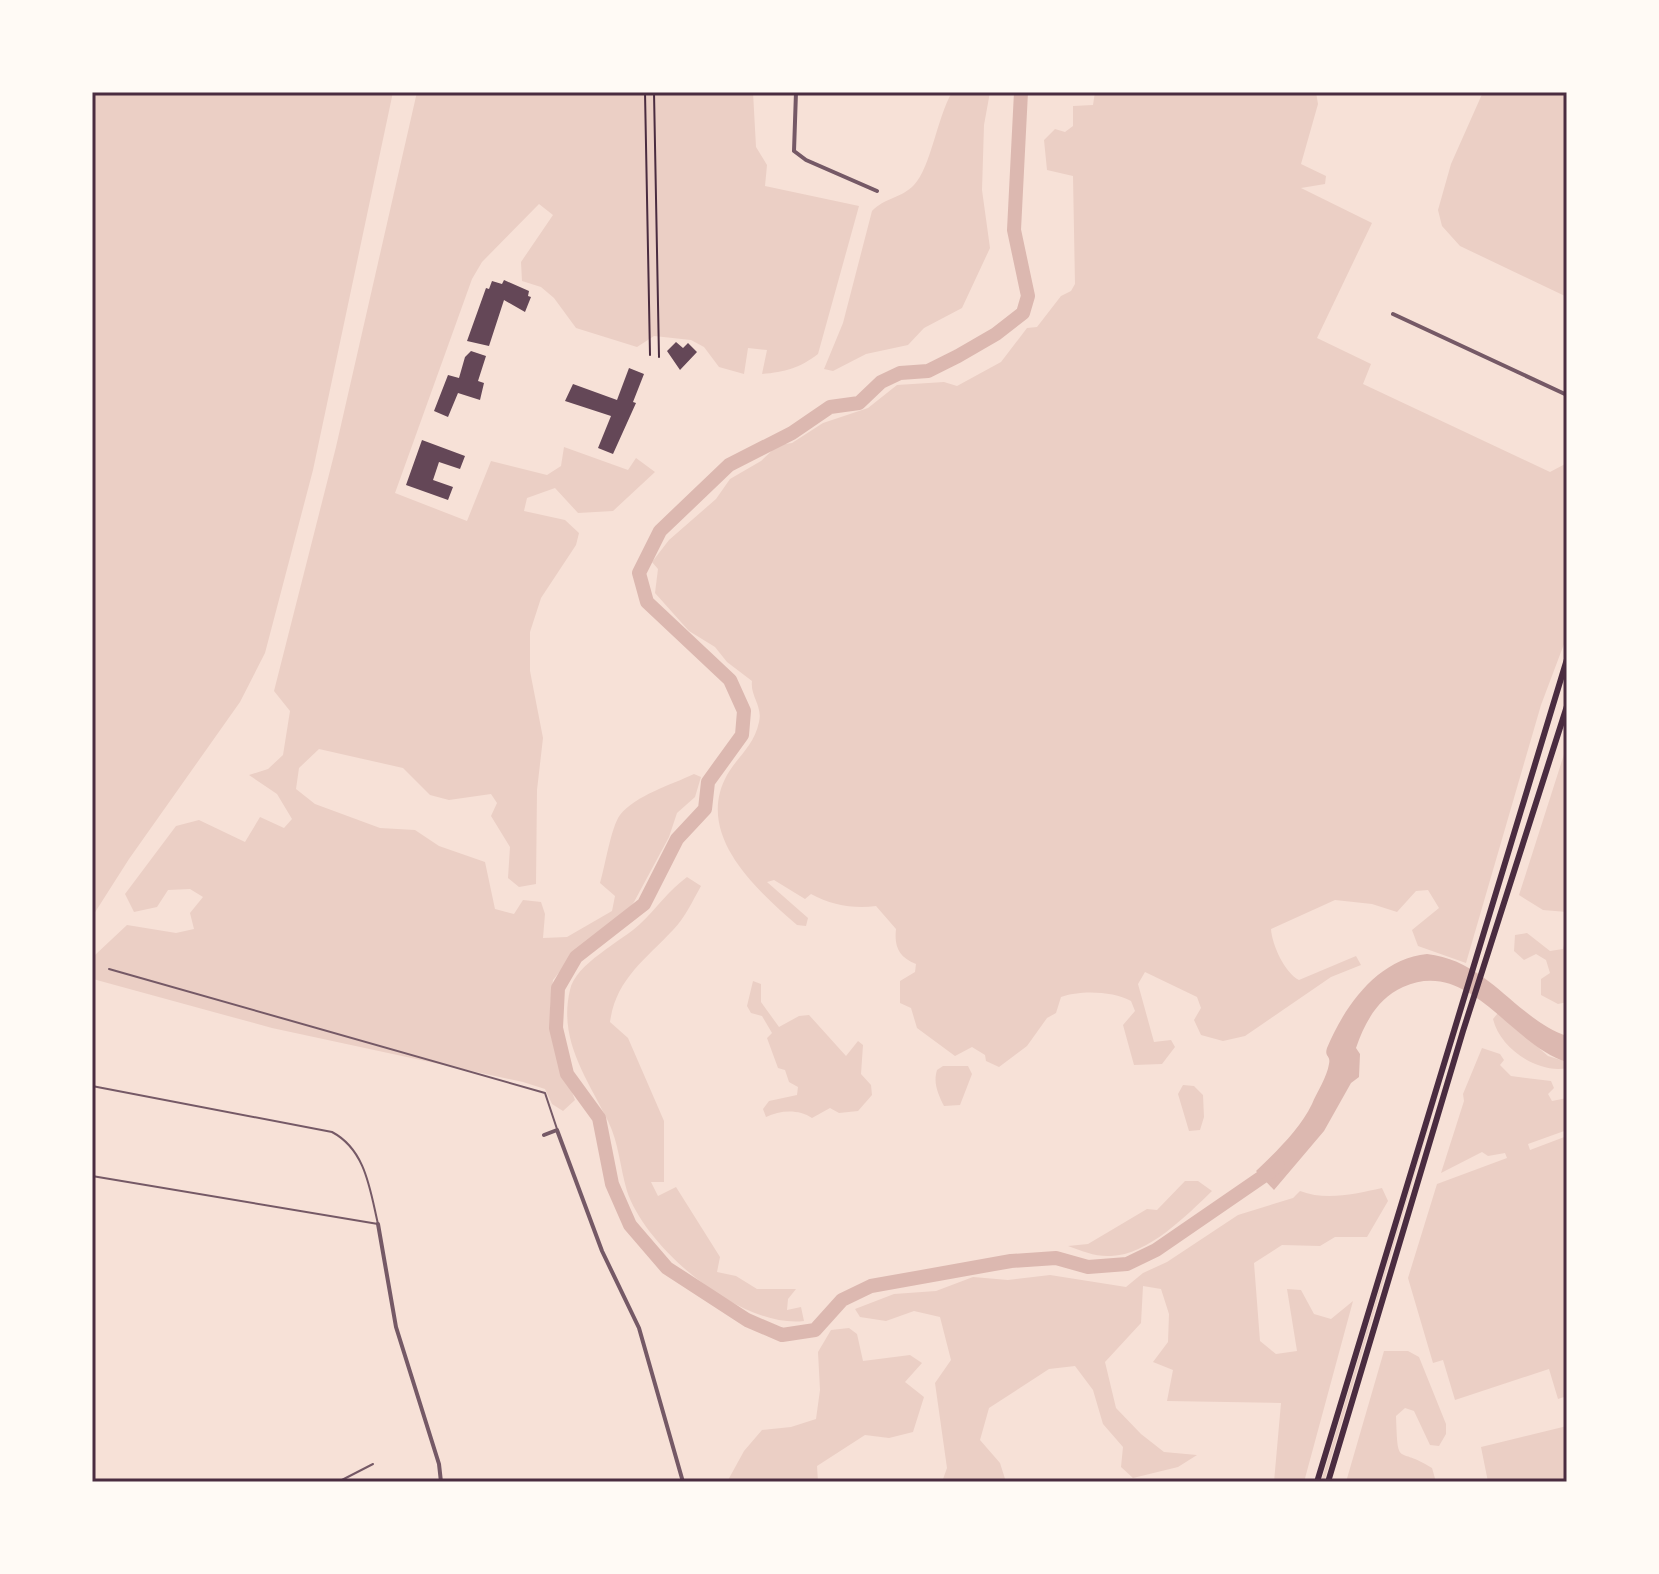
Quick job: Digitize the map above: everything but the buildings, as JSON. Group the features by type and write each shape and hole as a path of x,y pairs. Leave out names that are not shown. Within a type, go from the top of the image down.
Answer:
{"main road":[{"path":"1317,1482 1567,659"},
{"path":"1328,1482 1463,1031 1567,706"}],"street":[{"path":"796,92 794,151 807,161 877,191"},
{"path":"1393,314 1567,395"},
{"path":"544,1135 557,1130 602,1251 639,1328 683,1482"},
{"path":"378,1224 396,1327 439,1464 441,1482"}],"lane":[{"path":"109,969 545,1093 557,1130"},
{"path":"92,1086 332,1132 357,1152 368,1180 378,1224 92,1176"},
{"path":"338,1482 373,1464"}],"path":[{"path":"645,92 650,355"},
{"path":"654,92 659,357"}],"shaded area":[{"path":"92,92 393,92 313,470 265,653 240,702 129,859 92,917"},
{"path":"417,92 753,92 756,147 767,165 765,186 859,206 818,354 798,366 778,372 762,374 767,350 748,348 744,374 719,367 704,347 691,340 654,336 637,347 576,328 554,298 541,287 522,281 521,262 553,215 539,204 482,262 472,279 395,493 467,521 491,461 547,475 561,466 564,447 628,470 636,458 655,472 613,511 578,513 555,488 527,498 524,511 565,520 579,533 576,545 541,598 530,632 530,671 543,738 537,790 536,884 519,887 508,878 510,847 491,816 497,803 491,794 449,800 430,795 403,768 319,749 299,768 296,789 315,804 380,828 415,830 439,846 485,862 495,909 514,914 523,900 541,902 545,914 543,938 567,937 612,911 615,896 600,883 620,815 644,796 694,774 701,777 695,797 677,813 669,837 634,902 623,916 577,950 553,980 550,1007 557,1053 575,1100 563,1111 552,1104 545,1089 523,1082 272,1028 93,979 95,955 127,925 176,933 194,929 190,913 203,897 190,889 168,890 157,907 134,912 125,894 176,826 199,820 245,842 260,817 284,828 292,819 277,794 249,775 268,769 283,755 290,711 274,691 336,447"},
{"path":"952,92 990,92 984,125 982,190 990,248 962,308 924,328 908,345 866,354 833,371 824,369 843,323 872,211 904,193 920,177"},
{"path":"1095,92 1316,92 1318,104 1301,164 1326,176 1325,184 1301,188 1372,223 1317,338 1371,364 1363,384 1550,472 1567,463 1567,636 1541,705 1466,963 1418,946 1412,930 1439,908 1428,890 1416,891 1397,912 1372,904 1335,900 1271,929 1277,950 1284,965 1299,980 1356,956 1361,965 1331,977 1245,1036 1223,1041 1201,1035 1194,1020 1201,1008 1197,997 1145,972 1138,984 1154,1042 1171,1040 1175,1047 1162,1064 1134,1065 1123,1025 1135,1011 1131,1001 1106,993 1087,993 1061,997 1056,1013 1047,1018 1027,1046 999,1067 986,1061 985,1055 972,1047 955,1056 917,1028 911,1008 900,1003 900,981 915,972 916,964 899,951 896,929 876,906 843,905 811,894 805,899 774,880 767,882 808,918 806,926 797,925 749,878 735,859 724,840 718,819 719,797 727,775 757,730 760,716 752,681 727,662 715,647 689,631 655,593 658,569 652,562 669,540 716,499 730,479 761,461 778,445 792,443 823,423 868,408 897,385 944,382 957,386 1001,362 1027,328 1037,327 1061,296 1071,291 1075,284 1073,176 1047,170 1044,140 1055,129 1065,132 1073,126 1073,106 1093,105"},
{"path":"1483,92 1567,92 1567,297 1460,246 1442,226 1438,210 1451,164"},
{"path":"1567,745 1567,912 1543,910 1519,895"},
{"path":"687,877 701,886 677,925 625,982 613,1007 610,1022 628,1038 664,1121 664,1182 651,1182 658,1196 676,1187 720,1257 717,1272 736,1276 757,1289 796,1289 788,1299 787,1310 801,1307 804,1321 779,1320 726,1299 699,1281 654,1237 627,1191 612,1129 571,1042 567,1008 574,980 590,962 640,924"},
{"path":"1527,933 1550,951 1563,949 1567,934 1567,1002 1558,1004 1541,995 1541,979 1550,973 1546,960 1536,954 1524,960 1514,951 1515,935"},
{"path":"1427,954 1468,967 1532,1017 1567,1036 1567,1062 1546,1053 1469,993 1449,984 1427,981 1403,987 1386,998 1364,1029 1356,1048 1360,1054 1359,1077 1351,1083 1324,1131 1274,1190 1256,1171 1287,1140 1307,1113 1326,1074 1329,1061 1327,1048 1343,1016 1365,987 1379,975 1409,958"},
{"path":"753,981 761,984 761,1002 779,1027 799,1016 809,1015 846,1056 858,1041 863,1045 861,1074 871,1085 872,1095 858,1111 839,1113 830,1108 812,1118 789,1112 766,1117 763,1109 769,1101 797,1095 798,1087 789,1082 785,1070 778,1068 767,1038 772,1033 762,1016 751,1013 747,1006"},
{"path":"1498,1013 1548,1056 1567,1062 1567,1068 1545,1067 1522,1057 1497,1030 1493,1019"},
{"path":"1482,1048 1500,1054 1504,1060 1500,1065 1511,1076 1551,1081 1554,1088 1548,1094 1552,1101 1567,1098 1567,1130 1528,1144 1530,1150 1567,1136 1567,1396 1558,1399 1549,1369 1455,1400 1443,1360 1433,1363 1408,1278 1437,1184 1507,1158 1505,1153 1488,1156 1482,1152 1441,1173 1464,1101 1463,1094"},
{"path":"943,1066 968,1066 972,1074 960,1105 944,1106 940,1097 936,1075"},
{"path":"1442,1082 1324,1482 1321,1482"},
{"path":"1183,1085 1194,1086 1203,1095 1204,1117 1200,1130 1189,1131 1178,1094"},
{"path":"1185,1181 1198,1181 1212,1191 1179,1222 1139,1249 1111,1256 1094,1255 1068,1246 1088,1244 1147,1209 1157,1210"},
{"path":"1382,1188 1388,1201 1367,1237 1335,1237 1320,1246 1282,1245 1254,1263 1260,1341 1276,1354 1297,1351 1287,1289 1301,1290 1314,1314 1331,1319 1353,1301 1304,1482 1274,1482 1281,1403 1167,1401 1173,1370 1153,1362 1168,1342 1169,1314 1161,1289 1143,1286 1141,1323 1105,1362 1116,1408 1164,1452 1197,1455 1178,1467 1133,1478 1121,1467 1123,1447 1103,1424 1093,1390 1075,1366 1049,1369 989,1408 980,1440 1000,1463 1006,1482 942,1482 947,1468 935,1383 951,1360 940,1317 914,1311 886,1321 860,1317 855,1309 894,1294 936,1291 973,1277 1008,1280 1050,1275 1126,1287 1143,1273 1167,1262 1238,1215 1293,1198 1300,1191 1330,1196"},
{"path":"849,1328 857,1334 863,1361 910,1355 922,1363 905,1382 924,1397 913,1432 889,1438 865,1435 817,1466 818,1482 727,1482 744,1451 762,1430 791,1427 816,1419 820,1390 818,1352 831,1330"},
{"path":"1384,1351 1408,1351 1419,1357 1446,1424 1446,1434 1439,1446 1430,1445 1414,1411 1405,1408 1396,1416 1399,1450 1432,1468 1436,1482 1346,1482"},
{"path":"1567,1426 1567,1482 1488,1482 1481,1447"}],"waterway":[{"path":"1021,92 1014,230 1028,296 1023,313 996,334 958,356 928,371 900,373 881,382 859,403 830,407 792,433 729,465 660,531 639,573 647,602 730,680 744,711 742,735 708,782 705,809 677,839 644,904 576,957 558,988 556,1028 567,1074 599,1118 612,1184 630,1225 667,1268 747,1320 782,1335 815,1330 842,1300 871,1286 1011,1261 1056,1258 1088,1267 1127,1264 1156,1250 1278,1166"}]}
